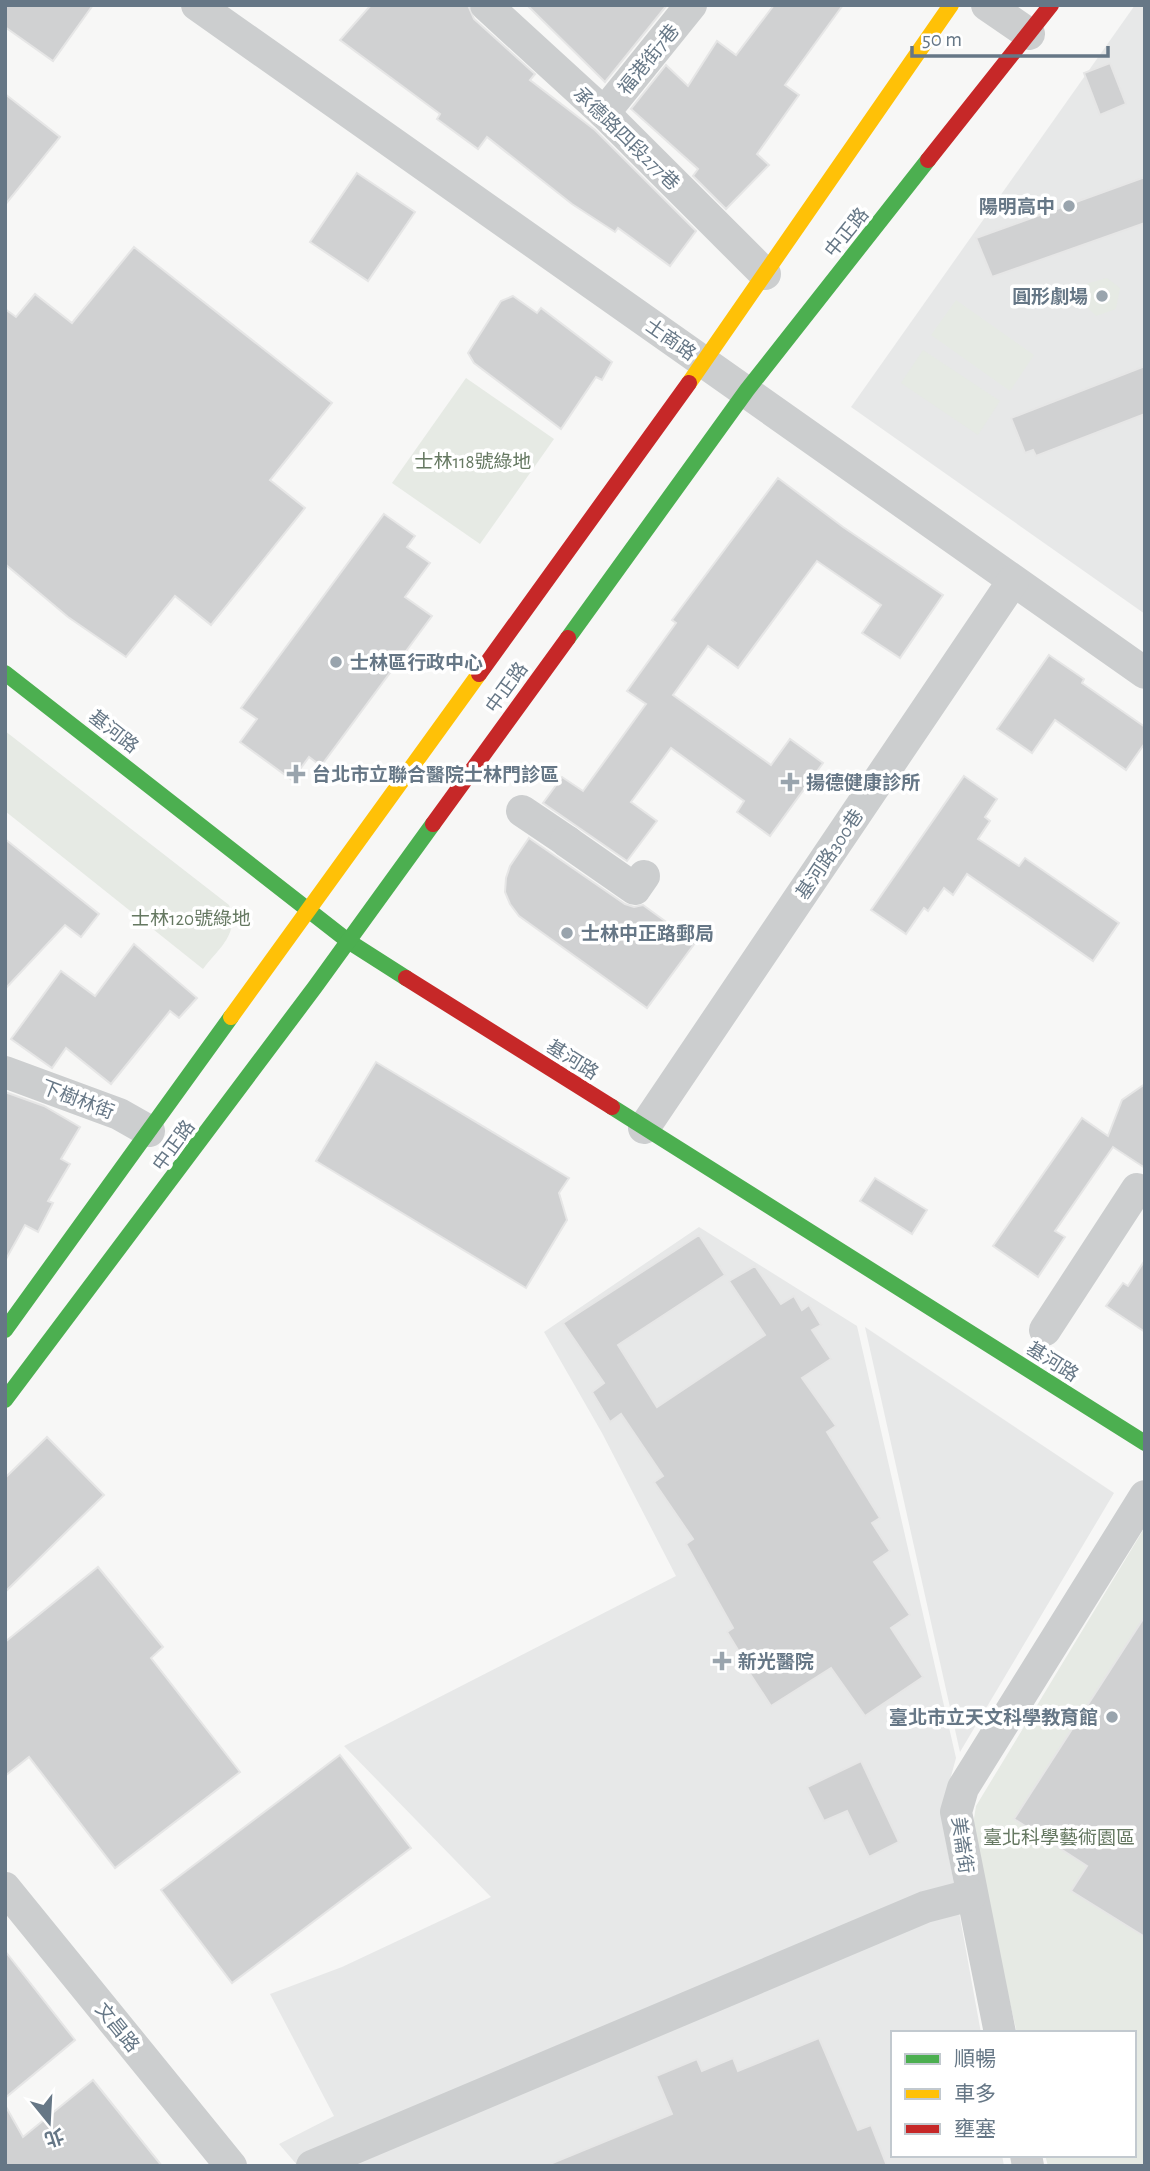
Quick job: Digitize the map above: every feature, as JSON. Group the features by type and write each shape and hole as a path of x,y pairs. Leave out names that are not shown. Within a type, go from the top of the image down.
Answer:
{"main road":[{"name":"中正路","path":"5,1330 704,362 951,5"},
{"name":"中正路","path":"5,1400 186,1163 747,390 1051,5"},
{"name":"基河路","path":"5,673 348,941 1145,1443"}],"street":[{"name":"士商路","path":"197,5 1145,673"},
{"name":"承德路四段277巷","path":"486,5 604,113 765,274"},
{"name":"福港街7巷","path":"604,113 691,5"},
{"path":"987,5 1029,34"},
{"name":"基河路300巷","path":"644,1128 1013,581"},
{"path":"522,811 635,889 644,876"},
{"name":"下樹林街","path":"5,1072 120,1114 149,1131"},
{"path":"1045,1330 1136,1189"},
{"name":"美崙街","path":"1000,2031 956,1812 963,1788 1145,1496"},
{"name":"文昌路","path":"5,1888 231,2166"},
{"path":"312,2166 913,1912 971,1895"}],"shaded area":[{"name":"陽明高中","path":"1135,5 1145,5 1145,614 851,407"},
{"name":"新光醫院","path":"699,1227 857,1326 956,1758 941,1813 981,2031 891,2031 891,2157 1002,2157 1004,2166 298,2166 279,2144 334,2116 270,1994 342,1967 491,1897 344,1746 676,1576 602,1433 544,1332"},
{"path":"865,1327 1114,1493 960,1752"}],"green space":[{"name":"圓形劇場","path":"1107,278 1120,288 1116,309 1096,316 1084,304 1086,284"},
{"path":"956,300 1034,355 1010,391 931,335"},
{"path":"923,350 1000,401 978,435 901,383"},
{"name":"士林118號綠地","path":"466,378 554,439 480,544 392,483"},
{"name":"士林120號綠地","path":"5,731 229,905 232,924 227,940 203,969 5,811"},
{"name":"臺北科學藝術園區","path":"1145,1527 1145,2166 1048,2166 1046,2157 1136,2157 1136,2031 1017,2031 971,1837 976,1806"}],"building":[{"path":"5,5 93,5 53,61 5,27"},
{"path":"371,5 468,5 474,19 535,74 530,80 595,130 696,231 670,266 618,228 615,232 572,204 487,137 478,149 437,119 440,114 340,40"},
{"path":"527,5 667,5 605,82"},
{"path":"774,5 843,5 785,85 799,95 757,154 769,165 726,209 693,176 698,169 631,109 666,65 688,86 717,41 736,55"},
{"path":"1110,63 1126,104 1100,115 1084,73"},
{"path":"5,94 60,137 5,205"},
{"path":"357,173 415,212 368,281 310,242"},
{"path":"1145,177 1145,223 992,277 976,238"},
{"path":"134,247 332,403 270,480 305,508 211,625 175,596 126,657 68,617 5,564 5,309 16,317 35,294 72,323"},
{"path":"513,296 537,313 541,308 612,362 602,380 596,377 561,429 474,363 468,353 501,301"},
{"path":"1145,366 1145,414 1036,456 1033,450 1025,453 1011,418"},
{"path":"778,478 843,527 943,595 900,658 862,633 881,605 817,561 738,668 708,646 673,695 771,765 790,739 823,763 770,836 737,812 744,801 671,748 631,802 657,821 627,861 543,803 562,777 583,791 646,704 627,691 676,623 672,620"},
{"name":"士林區行政中心","path":"384,514 415,536 407,547 430,563 405,597 432,616 321,766 309,757 292,780 240,742 257,719 241,708"},
{"path":"1049,655 1084,679 1082,683 1145,727 1145,743 1126,770 1055,720 1032,753 997,729"},
{"path":"964,776 997,799 985,817 990,821 978,839 1019,866 1025,858 1119,923 1093,961 967,874 953,895 944,888 928,911 924,908 906,934 871,910"},
{"path":"529,838 625,904 634,907 643,905 695,943 647,1008 519,916 510,904 505,892 506,878 510,866"},
{"path":"5,839 99,914 81,937 65,925 5,989"},
{"path":"134,944 197,998 179,1018 170,1011 111,1084 66,1048 52,1068 11,1039 61,971 95,996"},
{"path":"376,1062 569,1178 559,1193 567,1220 526,1288 316,1161"},
{"path":"1145,1084 1145,1168 1113,1147 1055,1231 1065,1237 1038,1277 993,1246 1082,1118 1108,1136 1122,1100"},
{"path":"5,1092 44,1106 80,1127 61,1159 70,1164 48,1201 53,1203 38,1232 25,1225 5,1261"},
{"path":"875,1178 927,1210 912,1234 860,1201"},
{"path":"699,1235 725,1275 618,1345 657,1407 765,1335 729,1281 755,1266 781,1304 794,1296 802,1310 809,1305 821,1325 812,1330 831,1359 802,1378 836,1426 827,1432 880,1518 872,1523 890,1551 874,1562 910,1615 891,1628 923,1677 865,1716 831,1668 771,1706 741,1660 743,1658 727,1632 733,1628 686,1544 693,1539 654,1482 663,1476 621,1414 610,1422 592,1392 604,1383 563,1323"},
{"path":"1145,1260 1145,1332 1106,1306 1123,1283 1128,1286"},
{"path":"47,1437 104,1495 5,1592 5,1478"},
{"path":"98,1567 163,1647 151,1658 240,1772 115,1868 29,1757 5,1776 5,1642"},
{"name":"臺北市立天文科學教育館","path":"1145,1616 1145,1937 1071,1891 1087,1866 1014,1819"},
{"path":"340,1755 411,1848 232,1983 161,1890"},
{"path":"861,1761 899,1842 869,1857 847,1811 824,1821 807,1787"},
{"path":"5,1951 75,2040 5,2098"},
{"path":"819,2038 858,2130 871,2125 887,2166 545,2166 672,2114 656,2076 697,2059 702,2071 733,2058 738,2071"},
{"path":"93,2080 162,2166 5,2166 5,2105 23,2137"}],"traffic: fast":[{"path":"568,638 747,390 928,160"},
{"path":"5,673 348,941 406,978"},
{"path":"5,1400 315,987 433,824"},
{"path":"5,1330 231,1017"},
{"path":"612,1107 1145,1443"}],"traffic: slow":[{"path":"689,383 951,5"},
{"path":"231,1017 479,674"}],"traffic: jam":[{"path":"928,160 1051,5"},
{"path":"479,674 689,383"},
{"path":"433,824 568,638"},
{"path":"406,978 612,1107"}],"place":[{"name":"陽明高中","path":"1069,206"},
{"name":"圓形劇場","path":"1102,296"},
{"name":"士林區行政中心","path":"336,662"},
{"name":"台北市立聯合醫院士林門診區","path":"296,774"},
{"name":"揚德健康診所","path":"790,782"},
{"name":"士林中正路郵局","path":"567,933"},
{"name":"新光醫院","path":"722,1661"},
{"name":"臺北市立天文科學教育館","path":"1112,1717"}]}
